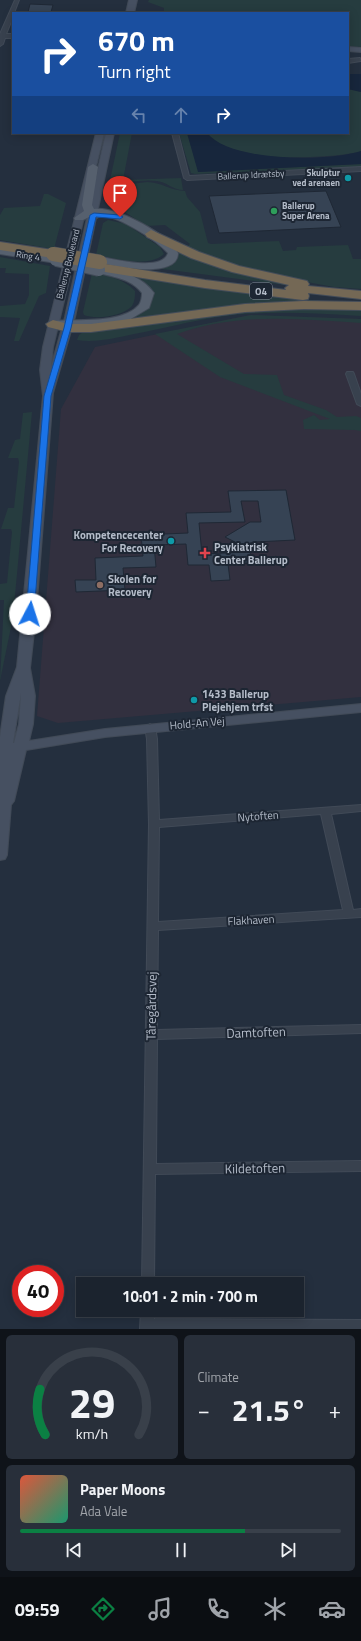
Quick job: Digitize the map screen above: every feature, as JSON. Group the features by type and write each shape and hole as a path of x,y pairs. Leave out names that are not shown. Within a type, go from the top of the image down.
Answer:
{"highway":[{"path":"151,234 195,255 236,269 283,281 361,293"},
{"name":"O4","path":"0,245 100,265 246,290 361,302"},
{"name":"O4","path":"100,265 219,280 361,293"},
{"path":"53,324 111,326 245,308 304,305 361,306"}],"main road":[{"path":"92,167 87,205 93,213"},
{"path":"79,218 93,213 120,217 151,234 173,253 170,259 165,263 144,266 100,265"},
{"name":"Ring 4","path":"0,251 53,256"},
{"path":"68,325 119,319 135,313 145,306 148,294 140,285 100,265"}],"street":[{"path":"0,44 17,0"},
{"path":"130,12 133,0"},
{"path":"349,49 361,50"},
{"path":"349,61 360,60"},
{"name":"Ballerup Boulevard","path":"48,396 45,370 53,324 100,134"},
{"name":"Ballerup Boulevard","path":"4,810 2,793 3,743 13,696 24,667 31,607 48,396 68,325 110,134"},
{"name":"Ballerup Idrætsby","path":"175,134 187,178 361,170"},
{"path":"350,374 361,404"},
{"name":"Ballerup Boulevard","path":"4,810 26,724 28,696 24,667"},
{"name":"Hold-An Vej","path":"3,743 150,727 361,709"},
{"name":"Tåregårdsvej","path":"148,1277 154,824 152,739 150,727"},
{"name":"Nytoften","path":"154,824 361,808"},
{"path":"0,855 4,810"},
{"path":"325,811 349,914"},
{"name":"Flakhaven","path":"153,926 361,914"},
{"name":"Damtoften","path":"151,1035 361,1029"},
{"name":"Kildetoften","path":"149,1170 361,1166"},
{"path":"147,1327 361,1326"}],"shaded area":[{"name":"Psykiatrisk Center Ballerup","path":"250,315 361,319 361,697 58,723 37,716 61,409 95,347"}],"green space":[{"path":"149,0 361,0 361,47 349,46 349,12 164,12 164,8 148,2"},
{"path":"349,89 361,92 361,151 359,152 323,156 278,157 236,150 219,143 208,134 349,134"},
{"path":"120,134 132,134 123,180 181,178 183,190 176,189 161,182 145,180 109,185"},
{"path":"179,134 187,134 199,172 361,164 361,167 191,173"},
{"path":"147,182 157,183 175,190 185,191 187,197 200,212 208,243 211,244 279,241 283,251 296,250 297,247 348,245 353,259 361,259 361,289 334,287 263,274 185,249 190,244 165,225 146,226 122,210 114,208 113,201 117,200 117,192 114,189 115,186"},
{"path":"44,194 48,194 66,203 54,249 0,240 0,215 4,208 40,206"},
{"path":"108,220 126,224 160,247 164,254 149,261 140,262 96,255 103,223"},
{"path":"174,248 293,286 155,268 175,259 177,252"},
{"path":"0,257 50,266 46,293 39,296 19,341 14,341 20,318 0,317 0,306 25,304 29,295 29,274 5,273 6,268 0,268"},
{"path":"92,273 115,278 131,287 135,291 132,306 116,315 95,317 84,315 83,312"},
{"path":"135,277 228,291 331,302 183,314 86,325 125,319 135,316 143,311 149,305 151,296 133,279"},
{"path":"287,307 361,310 361,316 253,313 218,317 106,340 77,340 79,335 83,332"},
{"path":"251,315 361,319 361,323 292,319 245,320 222,322 177,334 244,374 277,375 284,395 326,410 337,417 356,416 361,418 361,431 304,429 303,420 314,415 320,420 330,419 220,377 155,334"},
{"path":"32,412 13,617 0,681 4,600 0,600 0,584 7,583 12,532 11,529 1,529 8,508 14,508 19,462 18,458 8,458 15,440 20,439 23,413"}],"water":[{"path":"349,74 361,74 361,92 349,89"},
{"path":"187,134 208,134 219,143 236,150 280,157 326,157 346,155 361,151 361,164 198,172"}],"building":[{"path":"30,4 53,5 51,12 28,12"},
{"name":"Ballerup Super Arena","path":"326,191 341,227 219,233 209,196"},
{"name":"Kompetencecenter For Recovery","path":"286,490 295,540 250,543 251,550 225,537 250,522 261,522 258,501 241,501 245,522 199,523 202,554 250,552 252,563 228,564 230,580 211,581 209,565 188,565 186,544 154,545 156,567 123,568 125,590 76,592 75,580 96,580 95,558 143,556 141,535 188,533 186,513 231,512 228,491"}],"place":[{"name":"Skulptur ved arenaen","path":"348,178"},
{"name":"Ballerup Super Arena","path":"274,211"},
{"name":"Kompetencecenter For Recovery","path":"171,541"},
{"name":"Psykiatrisk Center Ballerup","path":"205,553"},
{"name":"Skolen for Recovery","path":"100,585"},
{"name":"1433 Ballerup Plejehjem trfst","path":"194,700"}],"route":[{"path":"30,614 48,396 68,328 94,215 120,217"}]}
